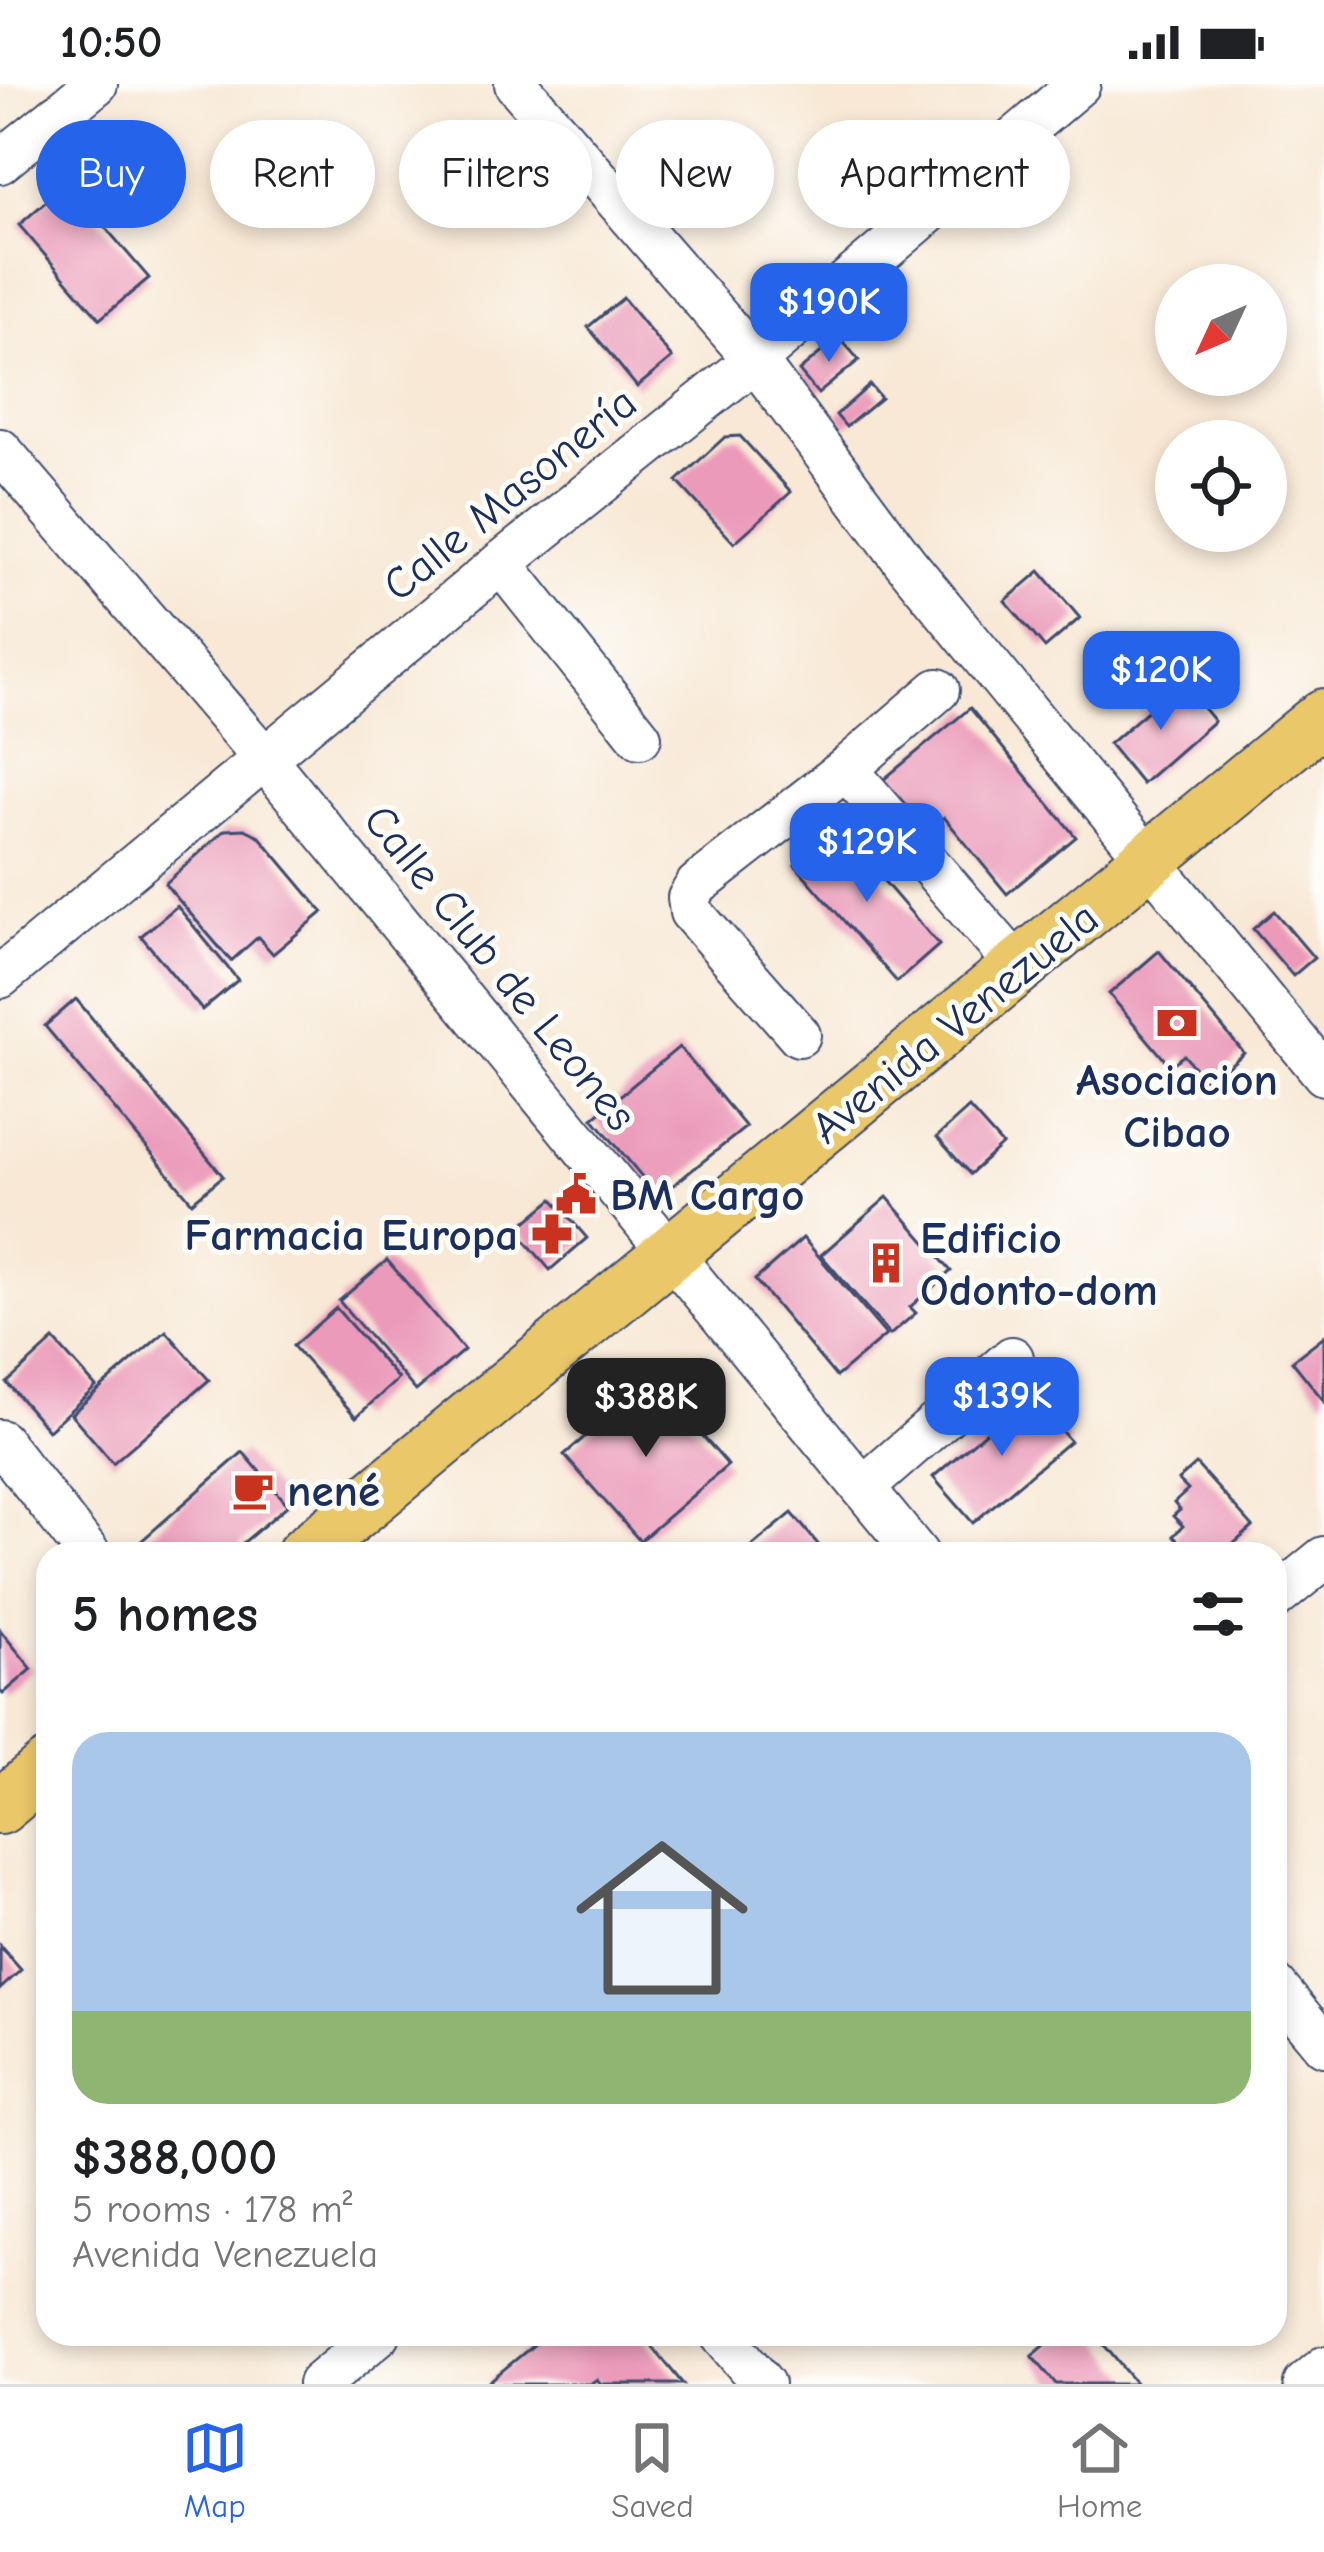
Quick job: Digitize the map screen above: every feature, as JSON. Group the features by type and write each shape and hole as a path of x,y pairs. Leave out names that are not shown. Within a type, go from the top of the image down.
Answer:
{"main road":[{"name":"Avenida Venezuela","path":"319,1542 1324,716"},
{"path":"0,1808 36,1777"}],"street":[{"path":"0,162 95,84"},
{"path":"516,84 755,361 904,562 1324,1075"},
{"name":"Calle Masonería","path":"0,977 501,563 755,361 1079,84"},
{"name":"Calle Club de Leones","path":"0,450 265,759 907,1542"},
{"path":"501,563 640,737"},
{"path":"799,1035 692,912 688,898 697,885 938,690"},
{"path":"846,769 1019,968"},
{"path":"863,1488 1012,1358"},
{"path":"0,1441 80,1542"},
{"path":"1287,1588 1324,1558"},
{"path":"1287,2000 1324,2045"},
{"path":"319,2384 365,2346"},
{"path":"731,2346 763,2384"},
{"path":"1305,2384 1324,2368"}],"building":[{"path":"36,210 36,228 106,228 149,278 100,319 19,225"},
{"path":"623,298 672,358 637,387 588,327"},
{"path":"839,337 859,360 818,394 799,371"},
{"path":"870,385 881,398 846,427 836,415"},
{"path":"740,436 791,492 734,543 677,481 725,437"},
{"path":"1040,571 1080,618 1045,648 1005,601"},
{"path":"1181,682 1214,721 1142,784 1109,744"},
{"path":"970,708 1076,837 1007,894 944,817 926,832 883,780"},
{"path":"838,828 939,945 897,982 795,865"},
{"path":"245,829 259,836 323,912 273,954 258,937 231,961 165,884 225,830"},
{"path":"177,906 238,980 202,1010 141,936"},
{"path":"1274,911 1314,958 1293,976 1253,929"},
{"name":"Asociacion Cibao","path":"1159,951 1244,1053 1208,1084 1184,1055 1170,1066 1109,994"},
{"path":"76,999 223,1176 192,1202 45,1026"},
{"path":"679,1047 746,1127 666,1191 654,1191 593,1118"},
{"path":"969,1108 1002,1145 970,1174 937,1137"},
{"name":"Edificio Odonto-dom","path":"887,1197 951,1271 910,1307 916,1313 890,1335 821,1255"},
{"name":"Farmacia Europa","path":"553,1199 587,1238 550,1270 516,1230"},
{"path":"803,1238 886,1335 836,1377 755,1280"},
{"path":"387,1260 464,1350 416,1391 339,1301"},
{"path":"336,1308 398,1379 356,1417 293,1346"},
{"path":"166,1331 209,1380 113,1463 71,1414"},
{"path":"1324,1336 1324,1401 1292,1361"},
{"path":"54,1340 96,1387 48,1430 7,1383"},
{"path":"652,1378 728,1465 640,1541 564,1455"},
{"path":"1030,1394 1070,1441 973,1523 933,1477"},
{"path":"243,1452 288,1505 244,1542 140,1542"},
{"path":"1196,1464 1253,1527 1236,1542 1179,1542 1173,1536 1183,1526 1173,1516 1180,1510 1174,1503 1188,1490 1178,1480"},
{"path":"792,1513 816,1542 757,1542"},
{"path":"0,1630 32,1669 3,1694 0,1691"},
{"path":"0,1946 21,1970 0,1989"},
{"path":"532,2346 652,2346 683,2384 601,2384 597,2379 590,2384 486,2384"},
{"path":"1044,2346 1105,2346 1136,2384 1056,2384 1032,2356"}],"place":[{"name":"Asociacion Cibao","path":"1177,1023"},
{"name":"BM Cargo","path":"576,1194"},
{"name":"Farmacia Europa","path":"552,1234"},
{"name":"Edificio Odonto-dom","path":"886,1263"},
{"name":"nené","path":"253,1490"}]}
